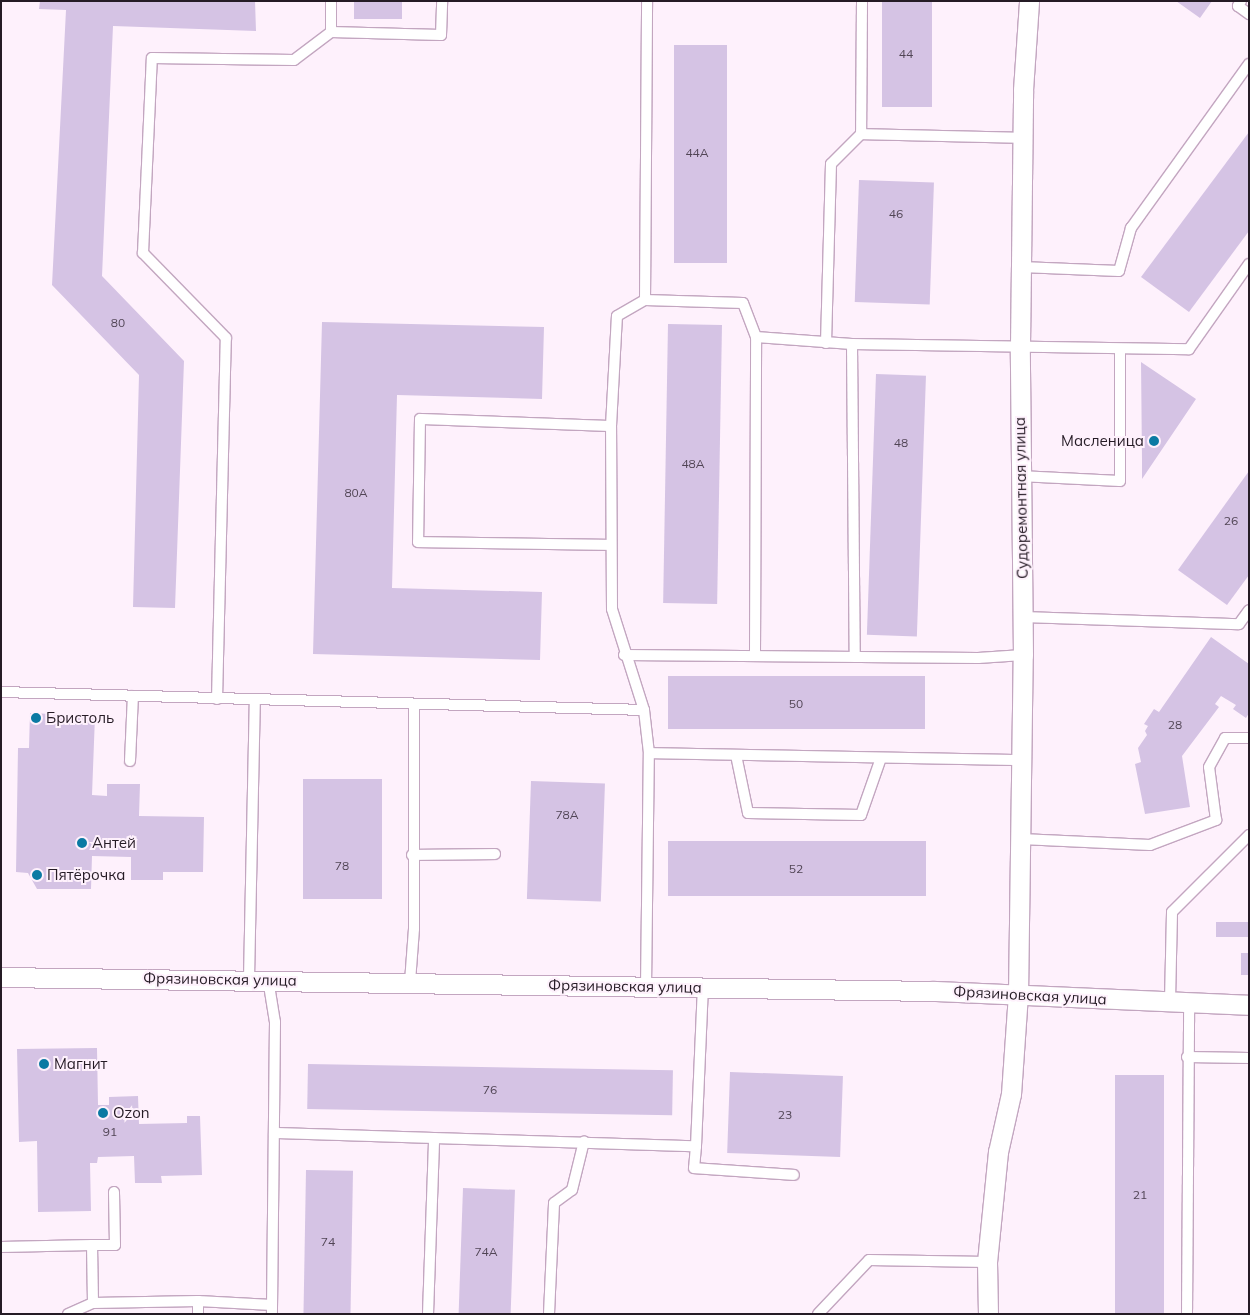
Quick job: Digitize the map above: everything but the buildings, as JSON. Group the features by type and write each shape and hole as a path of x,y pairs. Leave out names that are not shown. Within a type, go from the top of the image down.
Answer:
{"street":[{"name":"Судоремонтная улица","path":"988,1314 987,1262 998,1152 1010,1094 1018,995 1023,760 1023,617 1019,476 1020,346 1029,1"},
{"name":"Фрязиновская улица","path":"1,977 268,979 1018,995 1249,1005"}],"lane":[{"path":"331,1 331,32"},
{"path":"217,699 226,338 143,253 152,58 294,60 331,32 441,35 442,1"},
{"path":"645,300 647,1"},
{"path":"826,343 831,164 861,134 862,1"},
{"path":"1242,1 1238,6 1249,14"},
{"path":"1021,267 1119,271 1131,228 1249,64"},
{"path":"861,134 1024,138"},
{"path":"756,337 852,344 1020,346 1120,350 1189,348 1249,264"},
{"path":"646,987 649,753 644,710 624,655 612,609 611,545 611,426 617,316 645,300 744,303 756,337 755,656"},
{"path":"852,344 855,657"},
{"path":"1019,476 1120,482 1120,350"},
{"path":"611,426 420,419 418,542 611,545"},
{"path":"1239,624 1249,610"},
{"path":"1023,617 1239,624 1249,631"},
{"path":"624,655 978,658 1023,655"},
{"path":"1,692 644,710"},
{"path":"130,761 133,696"},
{"path":"249,979 254,699"},
{"path":"410,982 414,929 412,855 414,704"},
{"path":"1021,839 1150,845 1216,820 1209,767 1225,738 1249,738"},
{"path":"649,753 1023,760"},
{"path":"736,755 748,813 860,815 881,758"},
{"path":"1187,1314 1188,1057 1179,1001 1172,912 1249,835"},
{"path":"412,855 495,854"},
{"path":"68,1314 93,1303 198,1301 272,1310 275,1022 268,979"},
{"path":"703,988 694,1168 794,1175"},
{"path":"1188,1057 1249,1058"},
{"path":"274,1133 696,1146"},
{"path":"428,1314 434,1138"},
{"path":"550,1314 554,1203 572,1190 584,1142"},
{"path":"1,1247 115,1245 114,1192"},
{"path":"92,1245 93,1303"},
{"path":"818,1314 869,1260 987,1262"},
{"path":"198,1301 198,1314"}],"place":[{"name":"Масленица","path":"1154,441"},
{"name":"Бристоль","path":"36,718"},
{"name":"Антей","path":"82,843"},
{"name":"Пятёрочка","path":"37,875"},
{"name":"Магнит","path":"44,1064"},
{"name":"Ozon","path":"103,1113"}]}
